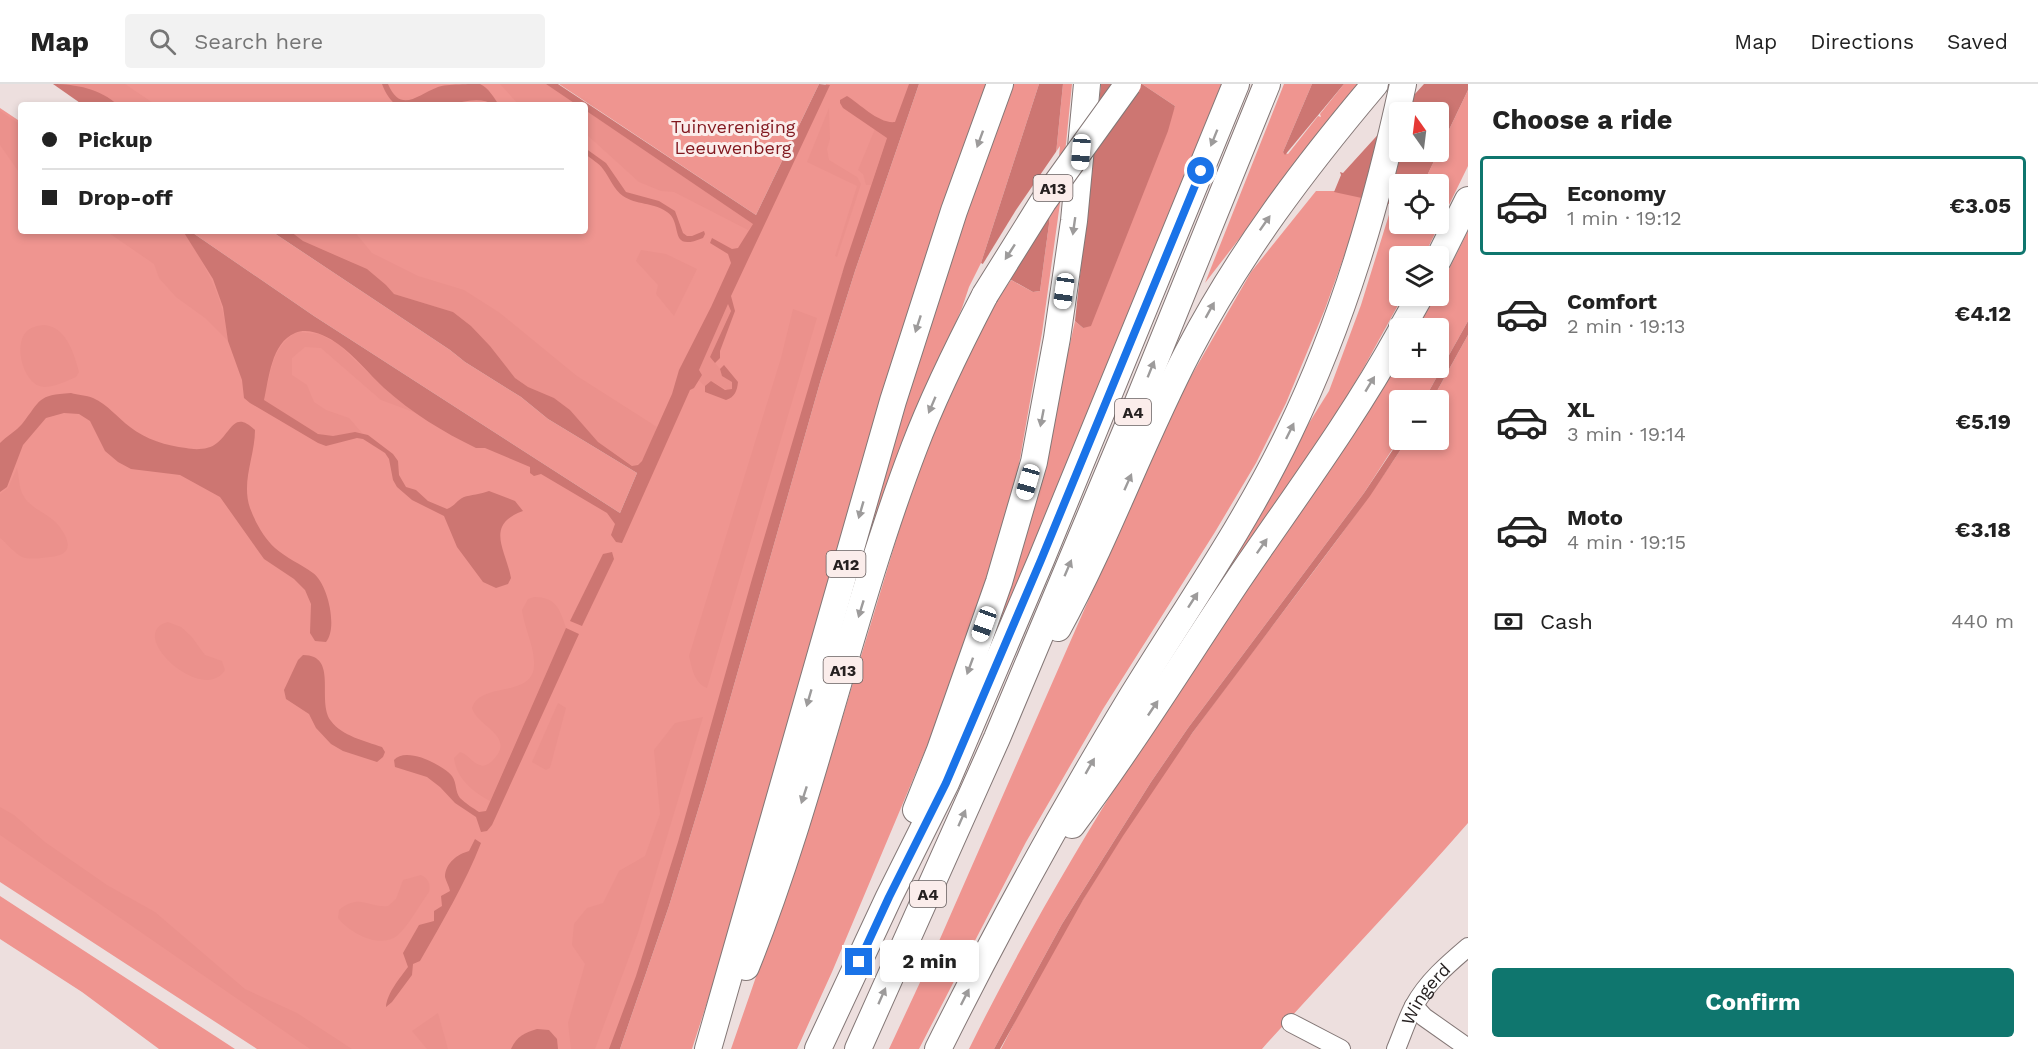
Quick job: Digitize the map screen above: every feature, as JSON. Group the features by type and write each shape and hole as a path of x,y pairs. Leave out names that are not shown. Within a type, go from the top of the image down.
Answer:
{"highway":[{"name":"A12","path":"708,1049 893,401 954,211 1000,84"},
{"path":"889,897 911,823 940,750 999,582 1034,462 1057,338 1074,221 1087,84"},
{"name":"A13","path":"712,1049 761,929 875,564 914,448 949,366 1005,260 1043,202 1128,84"},
{"name":"A4","path":"818,1049 951,772 1046,549 1236,84"},
{"name":"A4","path":"858,1049 997,738 1138,402 1267,84"},
{"name":"A4","path":"997,738 1082,585 1167,394 1217,298 1259,231 1375,84"},
{"path":"938,1049 1011,908 1090,766 1231,539 1292,427 1326,352 1366,235 1403,84"},
{"path":"1445,246 1468,200"},
{"path":"1011,908 1109,774 1341,430 1389,351"}],"street":[{"name":"Wingerd","path":"1396,1049 1414,1006 1428,985 1468,947"},
{"path":"1414,1006 1424,1017 1468,1048"},
{"path":"1291,1023 1341,1049"}],"green space":[{"path":"59,84 551,84 578,102 86,102"},
{"name":"Tuinvereniging Leeuwenberg","path":"559,84 819,84 756,215"},
{"path":"826,84 915,84 843,272 752,605 616,1049 257,1049 0,882 0,108 18,120 18,234 190,234 324,326 624,519 643,476 282,234 588,234 588,108 760,223"},
{"path":"919,84 989,84 752,863 692,1049 620,1049 669,906 705,787 821,379"},
{"path":"1011,84 1039,84 981,263 909,431 845,622 843,618 942,275"},
{"path":"1063,84 1072,84 1060,203 1042,333 1018,470 980,605 927,746 832,972 797,1049 731,1049 820,792 913,484 965,355 996,301 1011,280 1033,292 1040,291"},
{"path":"1142,84 1224,84 982,670 979,670 1030,523 1075,321 1083,328 1175,106"},
{"path":"1284,84 1312,84 1283,152 1288,154 1318,116 1321,117 1320,114 1344,84 1359,84 1205,283"},
{"path":"1468,90 1468,166 1449,205 1449,174 1428,174 1434,162 1449,162 1449,130"},
{"path":"1316,191 1335,191 1365,198 1325,309 1286,403 1256,463 1103,709 1026,842 919,1049 889,1049 936,948 1138,487 1186,385 1251,272"},
{"path":"1389,215 1389,234 1435,234 1429,246 1389,246 1389,306 1398,306 1304,469 1189,623 1329,391 1361,305"},
{"path":"1468,231 1468,321 1449,355 1449,318 1423,318 1429,306 1449,306 1449,269"},
{"path":"194,234 276,234 465,362 521,397 548,419 637,473 620,513 314,316"},
{"path":"1468,335 1468,823 1262,1049 1001,1049 1067,927 1140,808 1193,732 1329,551 1400,450 1449,450 1449,390 1438,390 1444,378 1449,378 1449,369"},
{"path":"1389,372 1389,378 1436,378 1430,390 1389,390 1389,450 1392,450 1364,493 1188,728 1151,782 1062,924 994,1049 969,1049 1016,958 1118,782"},
{"path":"0,896 235,1049 159,1049 82,992 0,939"}],"shaded area":[{"path":"53,84 87,88 114,102 79,102"},
{"path":"71,84 125,84 152,102 114,102 108,97"},
{"path":"382,84 388,84 398,98 410,100 442,86 480,84 497,102 481,100 392,101"},
{"path":"500,84 546,84 573,102 516,102"},
{"path":"546,84 558,84 585,102 573,102"},
{"path":"819,84 830,85 731,296 735,311 720,351 720,358 715,363 710,357 731,311 728,304 699,370 702,375 694,388 690,390 622,543 616,542 611,535 615,524 607,513 541,474 534,476 530,473 530,467 485,448 476,448 428,421 378,383 350,354 329,338 318,333 300,331 287,338 281,345 272,362 264,400 318,434 333,436 355,432 368,435 393,454 398,461 399,475 406,487 416,490 428,501 447,509 464,497 489,491 515,501 523,511 504,523 500,539 511,578 508,584 496,588 483,582 457,547 444,516 412,500 397,487 385,453 363,439 357,438 326,446 318,443 244,398 242,380 228,341 223,307 213,279 185,234 194,234 314,316 620,513 637,473 548,419 521,397 465,362 276,234 294,234 303,241 367,269 394,294 453,312 471,326 490,346 515,378 528,387 554,398 570,410 598,442 632,466 642,461 672,394 679,370 731,263 728,254 710,243 712,238 732,249 738,248 753,224 588,112 588,104 756,215"},
{"path":"909,84 919,84 821,379 669,906 620,1049 609,1049 636,976 678,842 752,579 844,267 887,138 843,108 840,100 847,96 876,117 895,122"},
{"path":"1039,84 1063,84 1040,291 1033,292 981,263"},
{"path":"1101,84 1142,84 1175,106 1168,131 1091,326 1083,328 1075,321"},
{"path":"1312,84 1344,84 1285,155 1283,152"},
{"path":"1424,84 1468,84 1468,90 1449,130 1449,102 1408,102"},
{"path":"829,108 830,139 827,149 829,160 857,177 861,184 837,257 835,256 857,186 807,162"},
{"path":"0,111 18,123 18,171 0,145"},
{"path":"588,112 753,224 748,230 674,192 661,191 639,182 588,136"},
{"path":"1389,122 1389,162 1434,162 1428,174 1389,174 1389,204 1334,192 1341,175 1340,172 1343,173"},
{"path":"875,129 887,137 871,185 866,185 863,174 858,170"},
{"path":"588,150 606,163 626,192 659,201 675,211 683,233 692,236 704,231 703,238 692,242 680,239 675,223 667,212 623,196 597,163 588,156"},
{"path":"110,234 186,234 213,284 226,325 228,341 205,318 176,297 159,278 154,264"},
{"path":"294,234 356,234 372,253 418,276 464,290 500,313 577,376 657,427 642,461 633,466 598,442 570,410 554,398 528,387 515,378 490,346 471,326 453,312 394,294 386,285 352,262 303,241"},
{"path":"641,250 666,254 697,269 674,316 656,294 658,285 636,261"},
{"path":"728,304 731,310 710,357 720,369 722,376 732,382 732,389 729,391 711,381 705,386 698,380 702,375 699,370"},
{"path":"793,309 817,318 707,688 696,679 689,656 781,358"},
{"path":"1468,321 1468,335 1449,369 1449,355"},
{"path":"43,325 58,330 63,335 68,342 79,372 76,377 69,380 44,387 31,380 26,373 21,355 22,338 26,332"},
{"path":"296,332 319,334 338,344 386,390 416,413 381,400 321,348 305,347 292,358 292,375 307,385 314,402 326,410 349,418 362,433 321,435 286,416 263,400 276,355 280,347"},
{"path":"724,365 738,382 735,393 726,400 705,392 705,386 711,381 725,390 732,389 732,382 722,376 720,369"},
{"path":"1436,378 1444,378 1438,390 1430,390"},
{"path":"71,393 93,398 136,431 171,446 194,449 210,447 238,422 248,424 255,430 247,488 250,508 260,530 271,544 313,573 323,586 331,617 330,635 326,642 315,641 310,633 311,604 305,590 294,579 264,559 220,497 180,475 131,469 118,462 105,451 90,421 79,414 64,413 46,418 23,445 7,487 0,492 0,443 20,427 41,400 52,395"},
{"path":"1393,450 1400,450 1370,496 1193,732 1083,900 1000,1049 994,1049 1062,924 1151,782 1188,728 1364,493"},
{"path":"17,468 21,489 26,500 55,522 66,537 68,547 63,554 43,558 25,558 0,538 0,494 8,488"},
{"path":"612,552 614,559 582,626 570,621 603,554"},
{"path":"534,597 547,599 556,605 566,628 490,801 466,784 458,772 454,758 460,752 483,766 491,762 499,752 501,745 498,738 475,715 472,708 485,694 518,686 527,681 533,673 533,654 522,610 528,599"},
{"path":"168,622 181,627 205,655 222,661 225,670 214,679 201,679 186,674 172,664 161,652 155,639 157,629"},
{"path":"566,628 579,634 492,825 487,831 481,832 476,817 455,803 440,787 427,777 395,767 394,760 407,755 433,762 452,776 458,796 462,800 479,812 486,811"},
{"path":"303,655 314,657 320,662 324,671 325,702 331,721 341,731 382,747 385,752 377,762 343,751 331,744 316,728 309,714 286,699 284,690 298,660"},
{"path":"558,703 566,708 550,768 546,770 532,762"},
{"path":"703,717 638,933 595,1049 571,1049 568,1023 585,964 572,945 574,924 587,908 603,903 619,871 645,856 660,814 654,750 675,723"},
{"path":"0,807 107,885 155,912 245,989 297,1013 352,1049 310,1049 0,835"},
{"path":"475,839 481,843 453,903 420,961 413,964 412,975 386,1007 391,991 408,967 403,953 419,925 434,921 434,911 442,906 441,896 450,891 445,877 447,867 461,854 469,851"},
{"path":"421,875 430,886 429,892 406,926 391,939 383,941 366,938 343,924 338,918 339,910 353,902 388,906 396,899 403,880"},
{"path":"438,1013 448,1049 427,1049 412,1031"},
{"path":"537,1029 549,1030 557,1039 558,1049 511,1049 521,1036"}],"pier":[{"path":"1060,146 1054,208 1007,281 981,267 1016,210"}],"route":[{"path":"859,962 946,783 1041,560 1201,171"}]}
